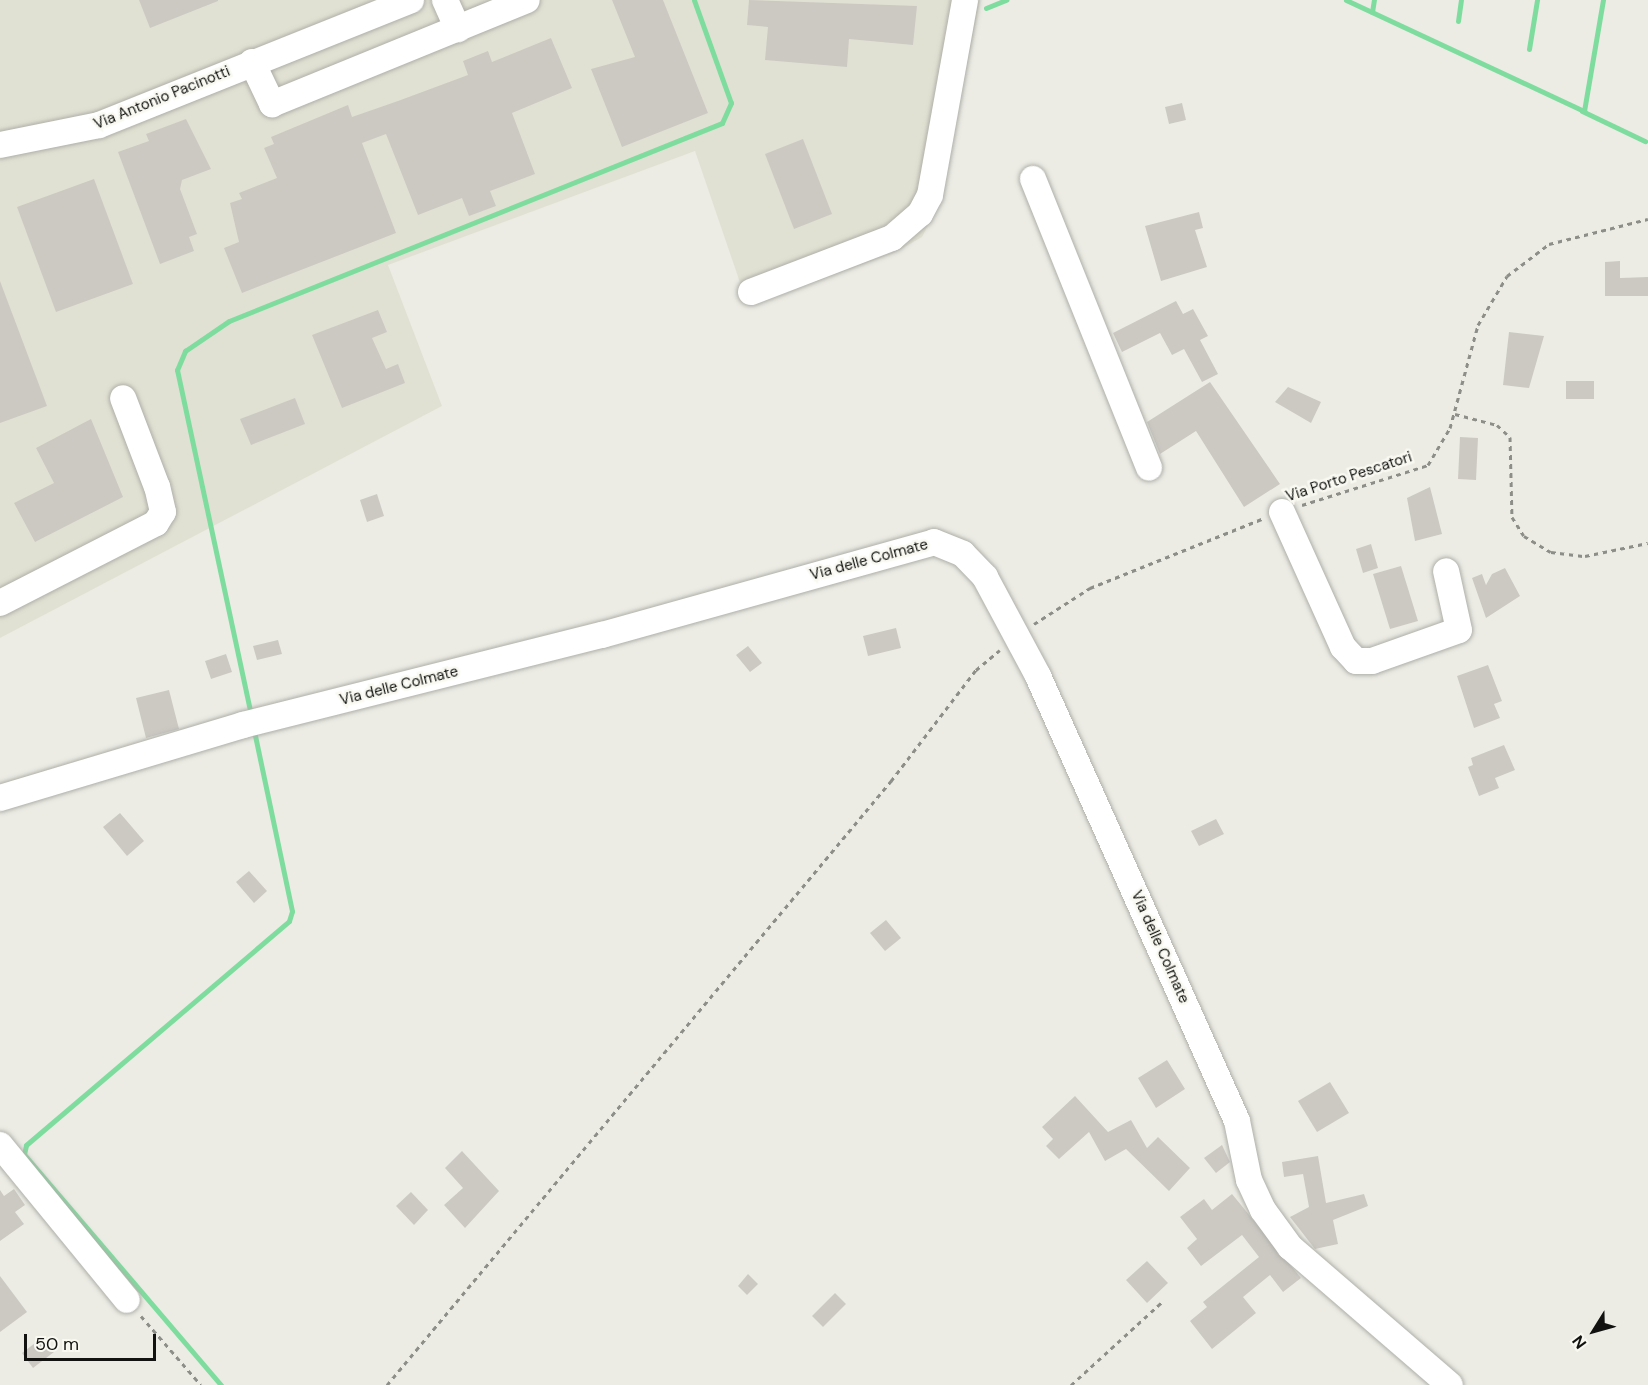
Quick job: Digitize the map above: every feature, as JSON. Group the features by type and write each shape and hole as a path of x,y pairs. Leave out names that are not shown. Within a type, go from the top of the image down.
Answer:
{"street":[{"name":"Via Antonio Pacinotti","path":"0,145 99,125 411,0"},
{"path":"445,0 458,29"},
{"path":"252,62 272,104 527,0"},
{"path":"751,292 892,238 920,214 930,195 965,0"},
{"path":"1034,179 1149,468"},
{"path":"0,603 156,523 163,512 157,487 123,398"},
{"path":"1282,512 1343,647 1356,661 1372,661 1459,630 1446,572"},
{"name":"Via delle Colmate","path":"0,798 251,723 934,542 963,554 985,577 1016,636 1237,1120 1250,1180 1263,1210 1290,1248 1450,1385"},
{"path":"2,1150 127,1300"}],"path":[{"name":"Via Porto Pescatori","path":"387,1385 891,781 976,670 1016,636 1090,588 1282,512 1428,465 1455,414 1478,325 1507,276 1549,244 1648,219"},
{"path":"1455,414 1497,425 1510,437 1512,518 1524,536 1551,552 1585,556 1648,543"},
{"path":"127,1300 201,1385"},
{"path":"1071,1385 1162,1302"}],"shaded area":[{"path":"0,0 980,0 940,202 922,237 894,253 748,306 695,151 388,265 442,406 0,638"}],"building":[{"path":"139,0 218,0 218,1 150,28"},
{"path":"612,0 663,0 708,113 622,147 591,69 635,57"},
{"path":"749,0 917,6 913,45 849,39 847,67 765,60 768,27 747,25"},
{"path":"551,38 572,88 512,113 535,174 490,191 496,206 469,216 462,198 418,215 386,134 362,143 396,233 242,293 224,248 239,242 230,203 242,199 239,193 277,178 264,148 274,144 271,137 348,105 352,117 468,75 463,61 488,51 492,62"},
{"path":"1182,103 1186,120 1169,124 1165,107"},
{"path":"186,119 211,169 182,180 180,189 197,234 189,237 194,251 160,264 118,152 149,141 146,134"},
{"path":"803,139 832,214 794,229 765,154"},
{"path":"94,179 133,284 56,312 17,207"},
{"path":"1199,212 1203,228 1195,230 1207,267 1161,281 1145,226"},
{"path":"1620,261 1620,278 1648,277 1648,296 1605,296 1605,262"},
{"path":"0,281 47,406 0,423"},
{"path":"1176,301 1183,314 1193,309 1208,336 1200,340 1218,374 1202,382 1184,349 1172,355 1160,333 1122,352 1113,333"},
{"path":"378,310 387,332 372,338 386,369 398,364 405,383 342,408 312,335"},
{"path":"1509,332 1544,336 1529,388 1503,385"},
{"path":"1566,381 1594,381 1594,399 1566,399"},
{"path":"1210,382 1280,484 1244,507 1196,431 1160,454 1147,422"},
{"path":"1288,387 1321,402 1311,423 1275,402"},
{"path":"295,398 305,424 251,445 240,419"},
{"path":"91,419 123,497 35,542 14,503 54,483 36,448"},
{"path":"1460,437 1478,438 1476,480 1458,479"},
{"path":"1430,487 1442,534 1415,541 1407,498"},
{"path":"377,494 384,516 367,522 360,500"},
{"path":"1371,544 1378,568 1363,573 1356,549"},
{"path":"1401,566 1418,621 1390,629 1373,574"},
{"path":"1505,568 1520,596 1486,618 1472,578 1482,574 1486,585 1492,574"},
{"path":"896,628 901,648 868,656 863,636"},
{"path":"278,640 282,654 257,660 253,646"},
{"path":"748,646 762,663 750,672 736,655"},
{"path":"226,654 232,672 211,679 205,661"},
{"path":"1488,665 1502,701 1494,704 1500,718 1474,728 1457,676"},
{"path":"169,690 179,729 146,738 136,698"},
{"path":"1504,745 1515,770 1495,778 1499,788 1479,796 1468,767 1473,765 1471,758"},
{"path":"120,813 144,841 127,856 103,827"},
{"path":"1216,819 1224,834 1199,846 1191,831"},
{"path":"249,871 267,891 254,903 236,882"},
{"path":"886,920 901,938 885,951 870,933"},
{"path":"1167,1060 1185,1089 1156,1108 1138,1078"},
{"path":"1330,1082 1349,1113 1317,1132 1298,1101"},
{"path":"1075,1096 1108,1132 1131,1120 1147,1148 1158,1137 1190,1168 1169,1191 1126,1149 1105,1161 1089,1132 1059,1159 1046,1146 1053,1139 1042,1127"},
{"path":"1222,1145 1230,1162 1216,1173 1204,1158"},
{"path":"462,1151 499,1191 465,1228 444,1205 463,1188 445,1168"},
{"path":"1318,1156 1326,1203 1364,1194 1368,1206 1333,1220 1338,1244 1315,1249 1290,1217 1309,1207 1303,1174 1284,1177 1282,1162"},
{"path":"14,1189 25,1205 15,1212 24,1224 0,1241 0,1190 4,1196"},
{"path":"411,1192 428,1210 414,1225 396,1206"},
{"path":"1232,1194 1301,1278 1283,1292 1270,1275 1243,1297 1256,1313 1212,1349 1190,1321 1207,1307 1203,1302 1259,1257 1242,1235 1201,1266 1187,1248 1197,1239 1180,1217 1204,1199 1212,1210"},
{"path":"1147,1261 1168,1283 1147,1303 1126,1280"},
{"path":"748,1274 758,1284 747,1295 738,1286"},
{"path":"0,1276 27,1312 0,1332"},
{"path":"835,1293 846,1304 823,1327 812,1316"},
{"path":"43,1337 54,1352 33,1368 22,1353"}],"waterway":[{"path":"251,715 177,370 185,351 229,321 722,123 731,103 694,0"},
{"path":"986,8 1006,0"},
{"path":"1346,0 1584,111 1603,0"},
{"path":"1372,12 1374,0"},
{"path":"1458,21 1461,0"},
{"path":"1529,49 1537,0"},
{"path":"1582,111 1645,141"},
{"path":"221,1385 24,1154 26,1145 289,921 292,911 254,730"}]}
